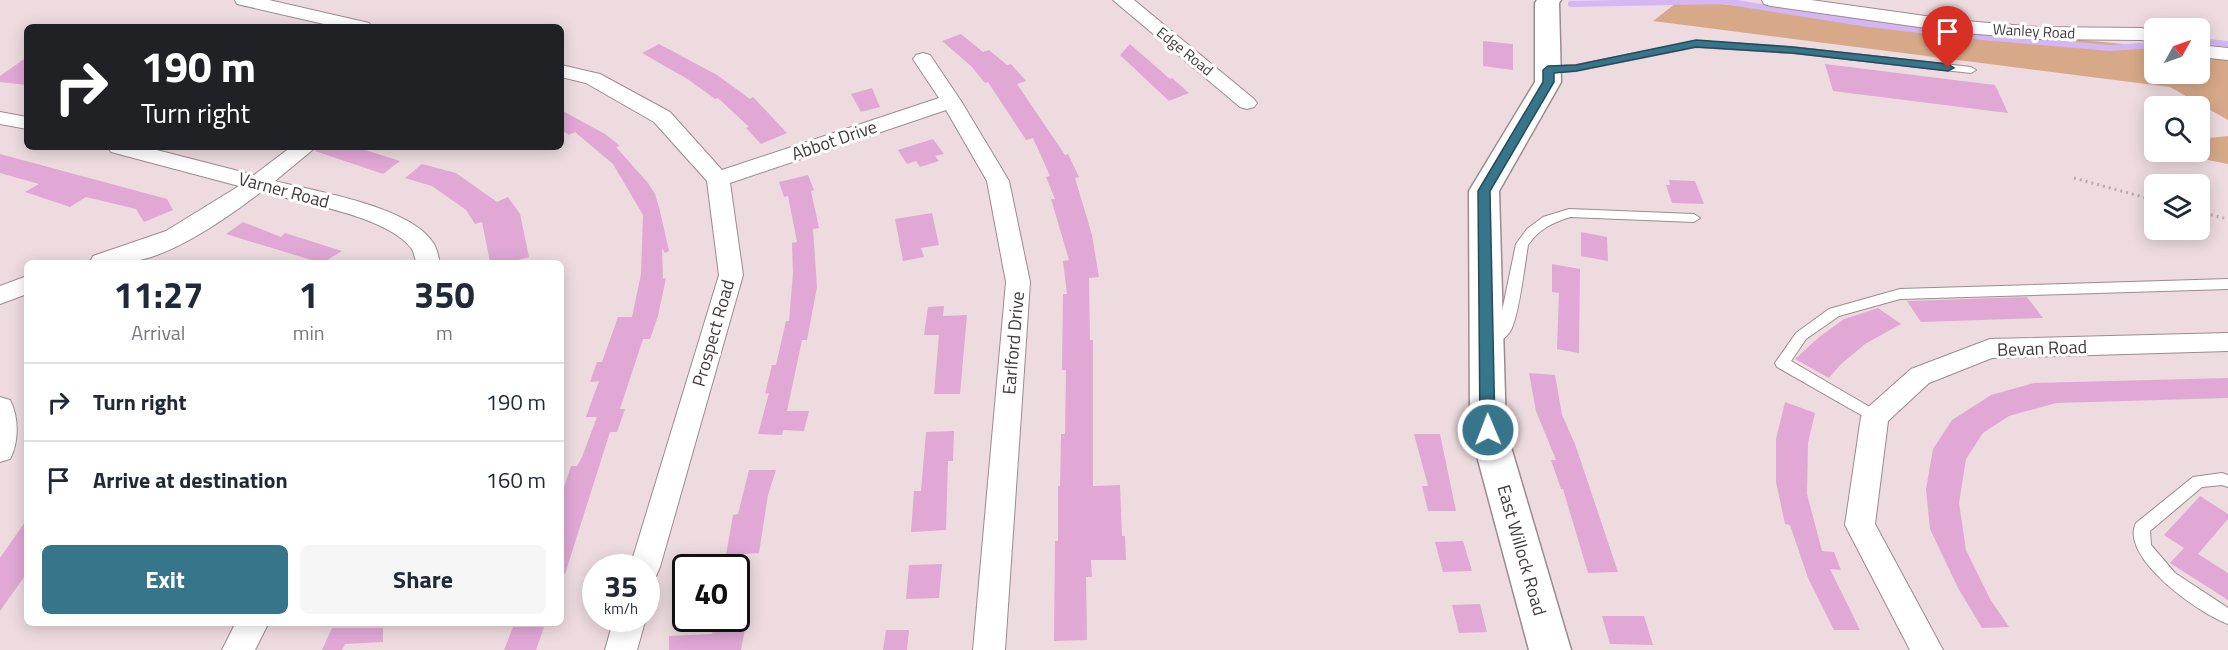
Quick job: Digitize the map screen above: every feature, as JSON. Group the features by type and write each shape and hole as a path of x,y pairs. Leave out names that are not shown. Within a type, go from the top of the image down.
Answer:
{"street":[{"path":"243,0 350,24"},
{"name":"Edge Road","path":"1122,0 1247,103"},
{"name":"East Willock Road","path":"1549,0 1548,82 1484,191 1488,430 1550,650"},
{"name":"Wanley Road","path":"1771,0 1954,26 2038,33 2144,34"},
{"path":"2210,52 2228,54"},
{"name":"Earlford Drive","path":"923,59 951,101 998,181 1018,282 989,650"},
{"path":"564,72 593,78 662,117 718,179"},
{"name":"Abbot Drive","path":"718,179 951,101"},
{"path":"0,118 24,122"},
{"name":"Varner Road","path":"131,150 380,216 404,229 424,247 427,260"},
{"path":"109,260 143,250 184,232 258,183 301,150"},
{"name":"Prospect Road","path":"649,554 731,275 718,179"},
{"path":"0,295 24,286"},
{"name":"Bevan Road","path":"1875,417 1920,376 1990,349 2228,342"},
{"path":"0,407 3,416 0,452"},
{"path":"1875,417 1860,525 1927,650"},
{"path":"238,650 251,626"},
{"path":"621,650 626,632"}],"lane":[{"path":"1548,70 1576,68 1696,44 1792,50 1971,70"},
{"path":"1486,341 1500,335 1506,327 1522,244 1531,232 1547,220 1569,213 1694,218"},
{"path":"1875,417 1782,363 1801,336 1834,312 1900,294 2228,284"},
{"path":"2228,481 2222,479 2198,481 2142,528 2143,547 2169,578 2228,617"}],"path":[{"path":"2074,178 2144,197"},
{"path":"2210,215 2228,219"}],"shaded area":[{"path":"1680,0 2144,46 2144,84 1653,21"},
{"path":"2210,53 2228,55 2228,120 2210,110 2210,96 2186,96 2170,87 2146,84 2210,84"},
{"path":"2228,136 2228,164 2210,160 2210,138"}],"building":[{"path":"961,34 983,52 989,50 1007,65 1011,64 1026,81 1017,84 1065,155 1068,154 1079,177 1075,178 1092,235 1099,277 1089,278 1090,340 1093,340 1093,486 1120,485 1122,536 1125,536 1126,560 1091,560 1092,577 1086,577 1087,640 1054,641 1055,541 1058,541 1061,434 1065,434 1066,370 1062,370 1063,294 1067,294 1063,261 1069,260 1051,199 1055,199 1046,177 1050,176 1033,138 1026,140 988,82 985,83 971,66 942,41"},
{"path":"1483,41 1513,44 1513,70 1483,66"},
{"path":"659,44 717,75 750,99 753,97 787,133 761,144 746,128 749,127 718,98 715,99 689,80 642,53"},
{"path":"1130,44 1189,93 1169,101 1120,55"},
{"path":"24,59 24,85 0,82 0,76"},
{"path":"1825,64 1995,85 2008,113 1833,91"},
{"path":"872,88 880,107 861,112 851,94"},
{"path":"564,112 605,134 620,146 616,147 655,194 669,251 665,253 662,248 663,279 666,278 658,316 650,339 643,339 620,409 625,409 617,432 610,432 565,574 564,487 571,466 577,466 582,457 597,417 586,417 599,381 590,382 597,362 602,362 618,317 632,317 641,274 643,215 613,164 575,132 569,135 564,132"},
{"path":"933,139 944,154 935,156 939,161 920,167 916,161 907,164 898,150"},
{"path":"365,150 400,161 383,174 315,151"},
{"path":"0,154 167,199 173,210 144,222 136,209 86,197 70,207 25,192 39,184 0,173"},
{"path":"422,164 456,173 497,202 508,197 520,214 529,257 518,260 490,260 482,222 475,224 466,210 432,186 405,178"},
{"path":"808,175 814,190 811,191 819,228 813,229 817,287 807,340 802,340 787,411 809,411 804,431 783,430 782,435 758,434 769,393 765,394 772,365 776,365 786,321 789,321 793,273 792,243 797,242 788,196 784,197 779,182"},
{"path":"1669,180 1695,181 1704,204 1672,203 1666,185 1670,185"},
{"path":"932,213 939,245 921,248 924,257 903,261 895,219"},
{"path":"243,222 281,237 285,233 342,251 327,260 311,260 226,234"},
{"path":"1581,232 1607,237 1608,261 1581,256"},
{"path":"1552,264 1580,269 1579,353 1557,349 1559,293 1552,292"},
{"path":"2027,297 2043,318 1921,322 1907,301"},
{"path":"944,306 943,316 967,315 960,394 934,394 939,335 924,335 928,307"},
{"path":"1878,308 1901,324 1865,344 1840,365 1829,378 1795,359 1844,319"},
{"path":"1529,373 1555,375 1562,415 1575,444 1618,572 1588,573 1563,489 1561,489 1551,460 1556,460 1536,411"},
{"path":"2228,378 2228,398 2056,403 2009,416 1983,433 1966,459 1959,503 1966,550 1990,599 2009,627 1982,628 1958,588 1930,529 1926,489 1933,449 1952,420 1991,395 2034,383"},
{"path":"1785,402 1815,413 1808,443 1807,494 1822,551 1834,552 1841,570 1830,569 1860,630 1834,630 1808,578 1790,525 1785,524 1776,482 1776,439"},
{"path":"954,431 953,461 948,461 946,530 911,532 914,491 921,491 926,432"},
{"path":"1414,434 1440,434 1456,511 1428,511 1422,486 1428,486"},
{"path":"749,470 776,470 768,495 759,553 726,554 733,515 738,514"},
{"path":"2200,496 2228,514 2228,519 2198,554 2228,573 2228,600 2170,563 2184,548 2164,535"},
{"path":"24,523 24,577 0,611 0,558"},
{"path":"1463,541 1472,571 1443,572 1435,542"},
{"path":"942,564 939,598 906,599 909,565"},
{"path":"1480,604 1487,632 1459,633 1452,605"},
{"path":"1602,616 1644,616 1653,645 1610,644"},
{"path":"513,627 544,627 536,650 504,650"},
{"path":"332,628 383,628 383,642 345,644 342,650 322,650"},
{"path":"886,630 909,630 907,650 883,650"},
{"path":"712,632 744,632 741,650 669,650 669,636 712,634"}],"waterway":[{"path":"1571,4 1724,1 1868,24 1983,37 2110,48 2144,46"},
{"path":"2210,42 2228,44"}],"route":[{"path":"1488,430 1484,191 1548,82 1548,70 1611,62 1696,44 1792,50 1948,68"}]}
